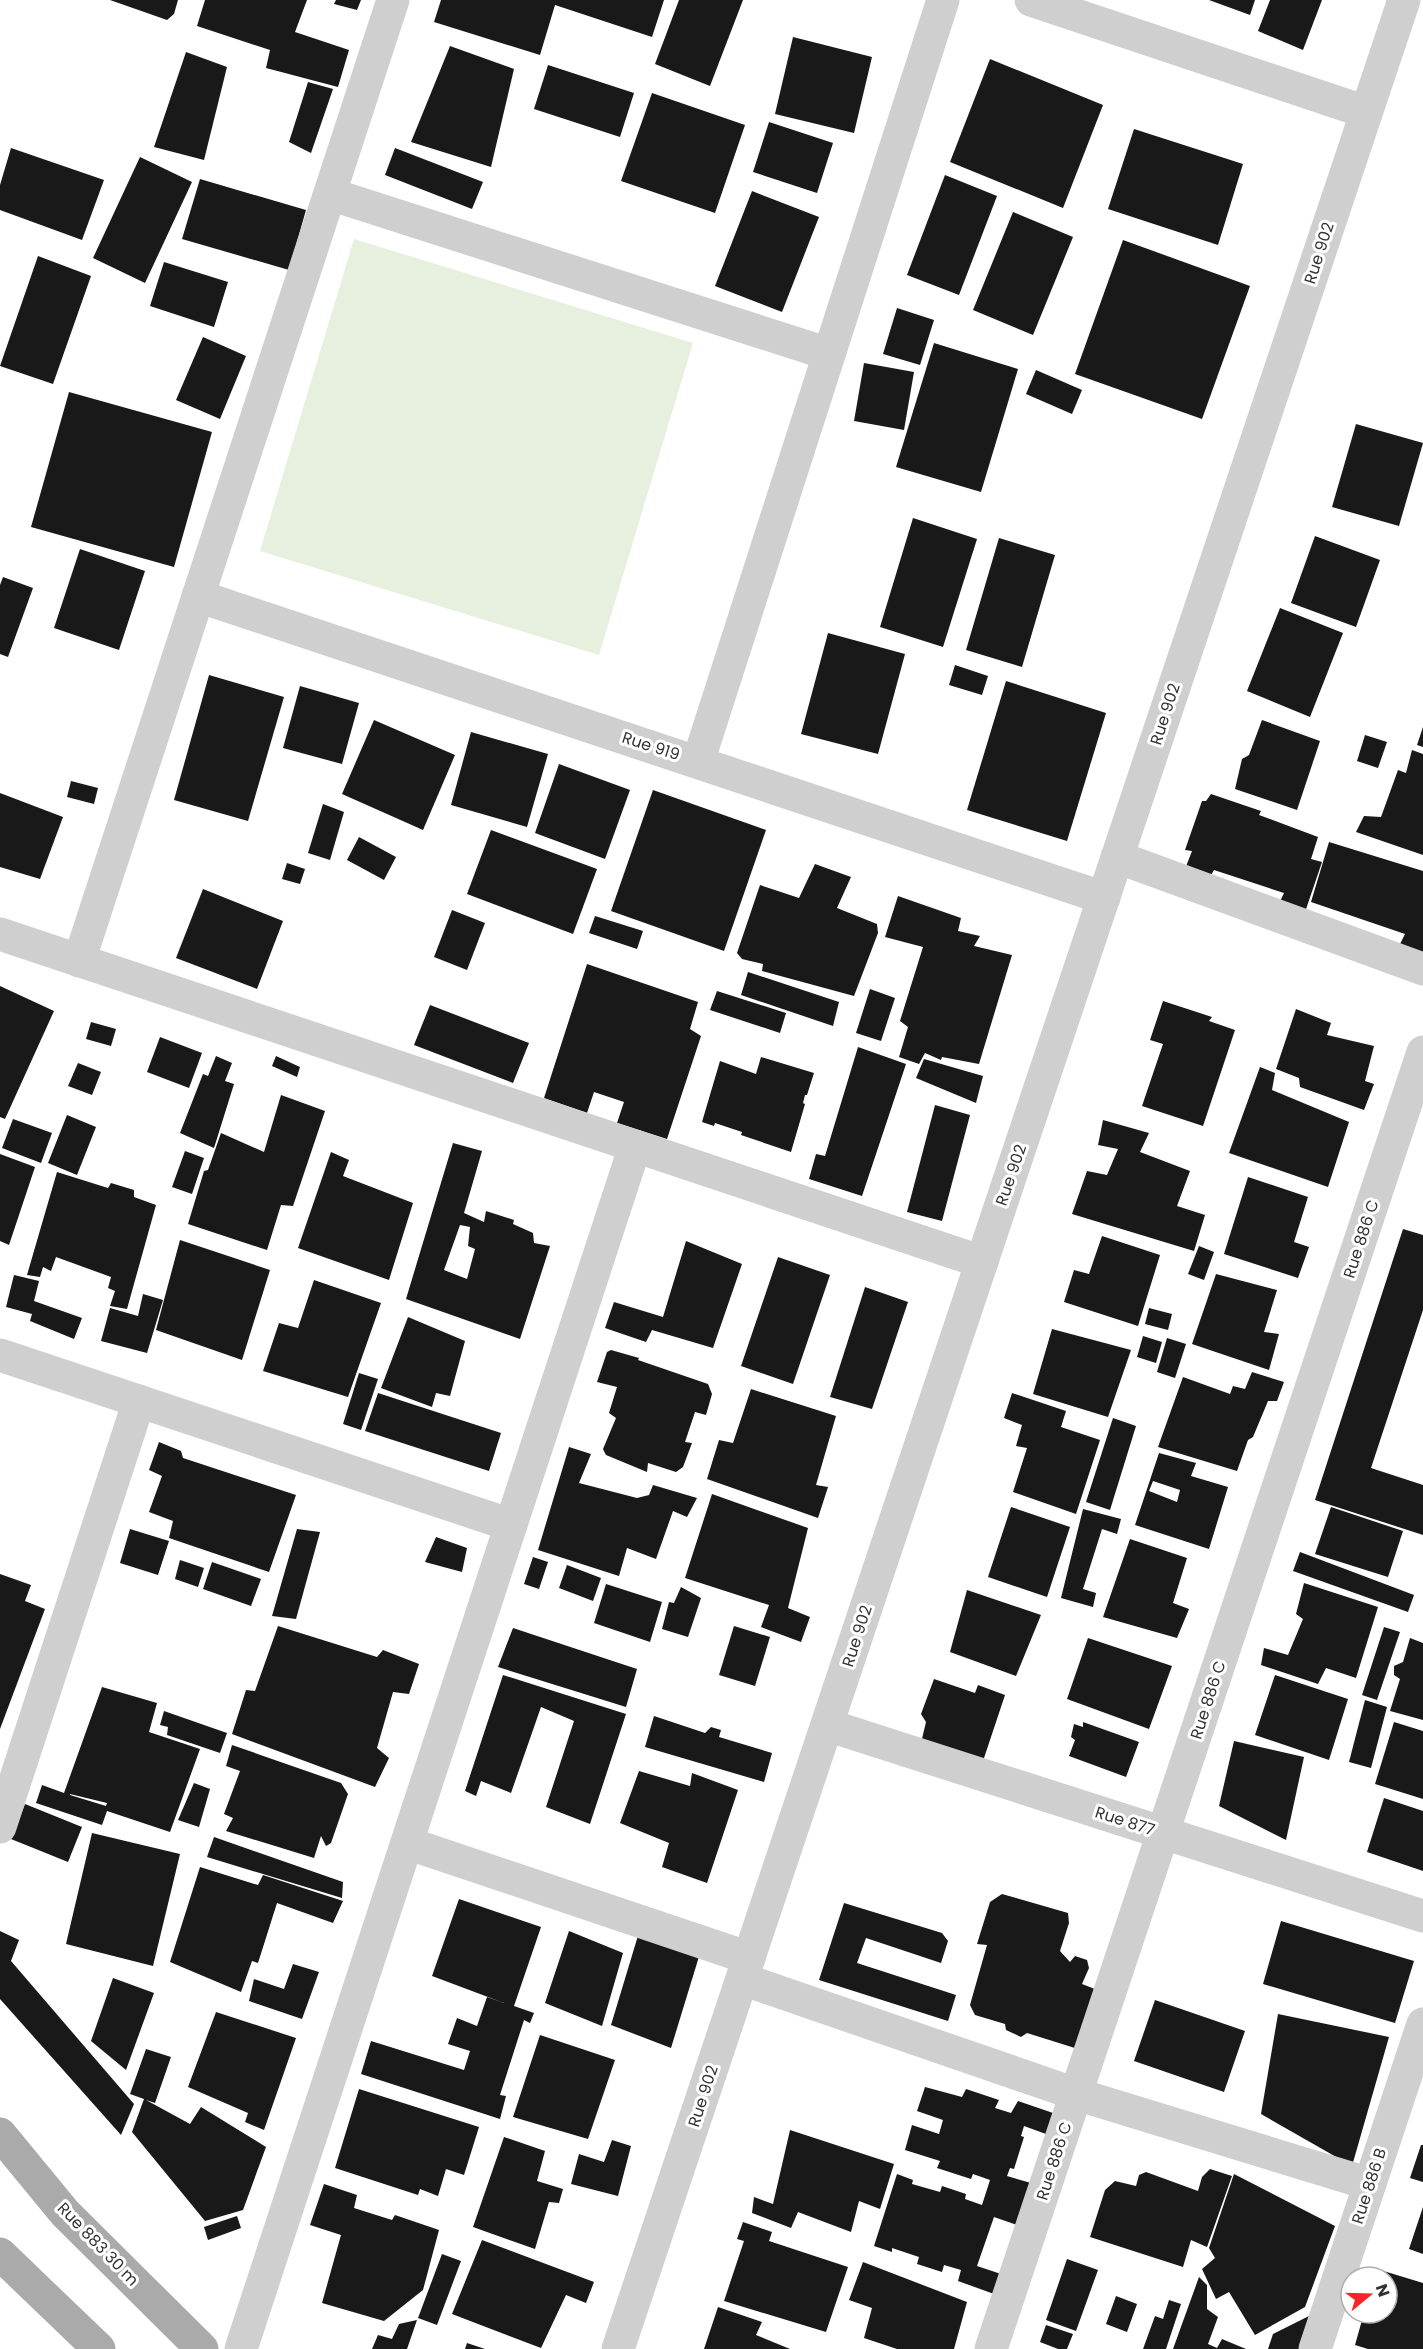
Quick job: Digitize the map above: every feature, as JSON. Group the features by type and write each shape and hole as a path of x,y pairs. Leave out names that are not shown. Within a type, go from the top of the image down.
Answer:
{"main road":[{"name":"Rue 883 30 m","path":"0,2134 65,2213 202,2349"},
{"path":"0,2254 99,2349"}],"street":[{"path":"79,961 393,0"},
{"path":"698,762 943,0"},
{"path":"1031,0 1366,112"},
{"name":"Rue 902","path":"618,2349 1404,0"},
{"path":"330,194 829,354"},
{"name":"Rue 919","path":"198,596 1104,898"},
{"path":"1117,857 1423,969"},
{"path":"0,934 982,1262"},
{"name":"Rue 886 C","path":"991,2349 1423,1052"},
{"path":"241,2349 634,1146"},
{"path":"0,1354 511,1525"},
{"path":"0,1827 139,1401"},
{"name":"Rue 877","path":"827,1725 1423,1916"},
{"path":"407,1843 1076,2094 1370,2184"},
{"name":"Rue 886 B","path":"1315,2349 1423,2024"}],"green space":[{"path":"354,239 693,343 599,655 260,551"}],"building":[{"path":"110,0 178,0 174,14 167,20"},
{"path":"205,0 307,0 295,32 349,50 338,87 266,68 270,50 197,26"},
{"path":"336,0 361,0 357,10 334,4"},
{"path":"441,0 664,0 652,37 555,5 540,55 434,22"},
{"path":"679,0 743,0 710,86 655,64"},
{"path":"1209,0 1255,0 1250,15"},
{"path":"1270,0 1322,0 1303,50 1258,31"},
{"path":"793,37 872,57 854,133 775,114"},
{"path":"450,46 514,69 491,167 411,142"},
{"path":"186,52 227,67 204,160 154,147"},
{"path":"990,59 1103,105 1063,208 950,162"},
{"path":"548,65 634,93 620,137 534,109"},
{"path":"308,82 333,89 311,153 289,142"},
{"path":"652,93 745,125 715,213 621,181"},
{"path":"769,122 833,143 817,193 753,172"},
{"path":"1134,129 1243,164 1218,245 1108,209"},
{"path":"11,148 104,180 82,240 0,210 0,185"},
{"path":"395,148 483,182 472,209 385,175"},
{"path":"140,157 192,182 145,283 93,258"},
{"path":"945,175 997,196 959,295 907,275"},
{"path":"200,179 306,210 289,270 182,239"},
{"path":"752,191 819,217 782,312 715,286"},
{"path":"1013,212 1073,237 1033,335 973,310"},
{"path":"1123,240 1250,286 1202,419 1075,374"},
{"path":"38,256 91,276 53,384 0,366"},
{"path":"164,262 228,282 214,327 150,306"},
{"path":"897,308 934,320 920,365 883,354"},
{"path":"203,337 246,356 220,419 176,400"},
{"path":"934,343 1018,369 981,492 896,467"},
{"path":"864,363 914,372 904,430 854,421"},
{"path":"1036,370 1082,390 1072,414 1026,394"},
{"path":"69,392 212,432 174,567 31,527"},
{"path":"1356,424 1423,443 1399,526 1332,507"},
{"path":"913,518 977,539 943,647 880,627"},
{"path":"1315,536 1380,560 1356,627 1291,603"},
{"path":"999,538 1055,555 1022,667 966,650"},
{"path":"80,549 145,571 119,650 54,628"},
{"path":"3,577 33,588 8,657 0,654 0,585"},
{"path":"1280,608 1343,633 1310,717 1247,691"},
{"path":"828,633 905,654 878,754 801,734"},
{"path":"955,665 988,676 982,695 949,685"},
{"path":"209,675 284,697 248,821 174,800"},
{"path":"1006,681 1106,713 1067,841 967,810"},
{"path":"300,686 359,703 342,764 283,748"},
{"path":"374,720 455,755 423,830 342,794"},
{"path":"1262,720 1320,741 1297,810 1235,789 1242,759 1249,755"},
{"path":"1423,727 1423,747 1417,745"},
{"path":"471,732 548,754 527,827 451,805"},
{"path":"1365,735 1387,742 1378,768 1357,761"},
{"path":"1412,750 1423,754 1423,855 1356,832 1364,816 1381,817 1398,770 1406,773"},
{"path":"559,764 630,790 605,859 535,833"},
{"path":"71,781 98,788 94,804 67,797"},
{"path":"653,790 766,830 724,951 611,911"},
{"path":"0,793 63,817 40,879 0,867"},
{"path":"1211,794 1261,811 1259,815 1318,837 1311,859 1322,862 1303,918 1276,910 1284,893 1214,870 1210,877 1185,869 1192,851 1185,850 1202,801 1206,801"},
{"path":"323,804 344,812 330,860 308,853"},
{"path":"491,830 597,869 573,934 467,894"},
{"path":"359,837 396,857 384,880 347,860"},
{"path":"1329,842 1423,871 1423,956 1398,948 1405,934 1311,902"},
{"path":"287,863 305,869 300,884 282,879"},
{"path":"815,864 851,877 837,908 877,924 878,933 854,996 762,971 763,964 742,959 737,953 760,885 799,898"},
{"path":"203,889 283,921 257,989 176,958"},
{"path":"898,896 961,918 958,931 980,936 974,946 1012,955 979,1064 942,1057 941,1060 925,1053 919,1064 899,1057 908,1027 900,1021 923,947 885,937"},
{"path":"452,910 485,923 467,970 434,957"},
{"path":"595,916 643,931 637,949 589,933"},
{"path":"587,964 698,1002 690,1029 701,1036 667,1139 617,1123 624,1102 594,1092 587,1113 544,1098"},
{"path":"748,972 839,1002 833,1026 741,995"},
{"path":"0,986 54,1011 5,1119 0,1117"},
{"path":"870,989 895,998 881,1041 856,1033"},
{"path":"717,991 786,1013 780,1033 710,1010"},
{"path":"1163,1001 1212,1017 1209,1021 1235,1030 1203,1126 1142,1106 1163,1044 1150,1040"},
{"path":"430,1005 529,1043 513,1083 414,1045"},
{"path":"1296,1009 1331,1023 1327,1035 1374,1046 1365,1081 1374,1084 1364,1110 1300,1087 1299,1078 1276,1069"},
{"path":"91,1022 116,1029 111,1046 86,1039"},
{"path":"160,1037 202,1053 189,1088 147,1072"},
{"path":"858,1047 906,1064 862,1196 809,1179 816,1154 825,1156"},
{"path":"216,1056 232,1063 225,1081 234,1084 214,1148 180,1133 203,1074 208,1076"},
{"path":"276,1056 300,1067 297,1077 272,1066"},
{"path":"761,1057 814,1073 807,1095 805,1095 803,1103 805,1104 791,1152 741,1135 742,1132 715,1123 714,1126 702,1122 720,1061 756,1074"},
{"path":"924,1059 983,1076 976,1103 916,1078"},
{"path":"78,1063 101,1072 92,1095 68,1086"},
{"path":"1260,1067 1275,1073 1272,1090 1349,1122 1328,1187 1229,1153"},
{"path":"281,1095 325,1111 293,1206 281,1205 267,1250 188,1224 204,1171 208,1170 221,1133 264,1152"},
{"path":"935,1105 970,1115 942,1221 907,1212"},
{"path":"67,1115 96,1127 77,1175 48,1163"},
{"path":"13,1119 52,1133 41,1163 2,1148"},
{"path":"1103,1120 1149,1133 1140,1152 1190,1171 1177,1206 1205,1215 1194,1251 1072,1214 1087,1171 1107,1175 1118,1149 1098,1145"},
{"path":"453,1143 482,1151 464,1213 484,1222 486,1211 514,1220 513,1224 533,1233 534,1243 550,1246 520,1339 406,1299","holes":["460,1225 470,1227 468,1246 475,1249 467,1279 444,1270"]},
{"path":"185,1151 204,1158 192,1194 172,1187"},
{"path":"331,1152 349,1160 343,1176 413,1203 389,1280 298,1248"},
{"path":"0,1154 35,1167 9,1245 0,1241"},
{"path":"57,1172 108,1188 111,1183 134,1190 134,1197 156,1205 127,1309 110,1306 115,1291 108,1288 111,1277 56,1257 51,1271 43,1267 40,1277 27,1275"},
{"path":"1248,1177 1308,1197 1294,1242 1309,1247 1298,1278 1224,1254"},
{"path":"1403,1229 1423,1235 1423,1310 1371,1468 1423,1485 1423,1535 1315,1500"},
{"path":"1102,1236 1160,1255 1138,1326 1064,1302 1074,1270 1089,1274"},
{"path":"180,1240 270,1270 242,1360 156,1330"},
{"path":"686,1241 742,1264 713,1348 652,1330 646,1342 605,1328 614,1302 663,1317"},
{"path":"1199,1246 1214,1252 1204,1280 1188,1274"},
{"path":"778,1257 830,1275 793,1384 741,1366"},
{"path":"1216,1274 1277,1290 1264,1332 1279,1334 1269,1370 1192,1344"},
{"path":"14,1275 39,1281 34,1301 82,1318 74,1339 30,1321 32,1314 6,1307"},
{"path":"314,1280 381,1303 348,1397 263,1371 279,1323 298,1328"},
{"path":"865,1287 908,1302 872,1409 830,1397"},
{"path":"143,1294 163,1300 147,1353 101,1341 110,1308 138,1316"},
{"path":"1149,1308 1172,1314 1168,1330 1145,1324"},
{"path":"408,1317 465,1341 450,1396 436,1393 432,1407 381,1388"},
{"path":"1052,1329 1131,1350 1108,1417 1033,1394"},
{"path":"1143,1336 1162,1342 1156,1363 1137,1357"},
{"path":"1167,1338 1186,1344 1175,1378 1157,1372"},
{"path":"611,1350 708,1384 712,1394 706,1415 695,1412 685,1442 692,1443 683,1467 676,1472 648,1463 647,1472 606,1455 603,1449 616,1418 609,1413 617,1387 597,1382 607,1352"},
{"path":"1252,1372 1284,1382 1277,1401 1268,1401 1253,1437 1248,1440 1237,1471 1158,1447 1183,1377 1230,1394 1233,1386 1245,1389"},
{"path":"359,1373 378,1379 361,1430 343,1424"},
{"path":"751,1389 836,1416 816,1485 828,1487 818,1518 707,1479 719,1440 733,1443"},
{"path":"378,1393 501,1433 489,1471 365,1431"},
{"path":"1012,1393 1066,1411 1061,1427 1100,1440 1076,1514 1013,1492 1027,1448 1016,1446 1022,1425 1004,1418"},
{"path":"1113,1418 1136,1426 1110,1510 1086,1502"},
{"path":"159,1442 181,1451 183,1458 296,1495 269,1572 169,1538 173,1521 149,1512 162,1476 149,1470"},
{"path":"569,1447 591,1454 579,1483 637,1498 649,1495 653,1485 697,1498 687,1517 673,1511 656,1559 627,1548 619,1576 538,1550"},
{"path":"1159,1453 1196,1463 1191,1476 1228,1487 1209,1549 1135,1525","holes":["1153,1481 1180,1490 1177,1502 1149,1491"]},
{"path":"712,1494 808,1528 788,1608 810,1617 801,1642 761,1627 769,1605 685,1578"},
{"path":"1011,1507 1070,1527 1047,1597 988,1577"},
{"path":"1331,1507 1403,1531 1388,1577 1315,1554"},
{"path":"1083,1509 1121,1519 1117,1534 1102,1529 1083,1589 1096,1593 1093,1607 1061,1598"},
{"path":"130,1529 169,1541 158,1575 120,1563"},
{"path":"297,1529 320,1532 296,1619 272,1616"},
{"path":"436,1537 467,1548 462,1572 425,1562"},
{"path":"1130,1539 1187,1558 1173,1603 1189,1609 1177,1638 1103,1617"},
{"path":"1300,1552 1414,1595 1408,1612 1293,1571"},
{"path":"533,1557 548,1562 539,1589 524,1584"},
{"path":"180,1560 204,1568 198,1587 175,1579"},
{"path":"212,1562 261,1579 251,1606 203,1589"},
{"path":"567,1565 601,1578 593,1601 559,1588"},
{"path":"0,1574 31,1585 25,1601 45,1609 0,1729"},
{"path":"1304,1583 1378,1607 1356,1678 1326,1668 1318,1684 1261,1665 1264,1648 1288,1655 1303,1619 1296,1614"},
{"path":"606,1584 662,1602 650,1642 594,1623"},
{"path":"681,1587 701,1598 688,1637 662,1629 669,1602 674,1603"},
{"path":"967,1590 1041,1615 1016,1676 950,1652"},
{"path":"278,1626 377,1657 383,1650 419,1664 409,1694 393,1692 377,1748 389,1758 375,1787 232,1734 246,1690 255,1691"},
{"path":"734,1626 770,1637 755,1686 719,1675"},
{"path":"1384,1627 1400,1632 1377,1700 1362,1695"},
{"path":"513,1628 637,1669 626,1707 498,1667"},
{"path":"1088,1638 1172,1666 1149,1729 1067,1699"},
{"path":"1410,1638 1423,1643 1423,1720 1390,1711 1400,1679 1394,1675 1394,1666 1403,1662"},
{"path":"503,1675 626,1714 590,1824 546,1807 574,1721 541,1707 511,1793 481,1781 476,1796 465,1791"},
{"path":"1275,1675 1348,1699 1329,1760 1255,1735"},
{"path":"934,1679 975,1693 978,1685 1005,1695 982,1764 921,1743 926,1722 921,1714"},
{"path":"102,1687 157,1703 149,1732 200,1749 170,1832 107,1811 102,1825 36,1803 42,1785 64,1793","holes":["70,1794 107,1803 106,1806"]},
{"path":"1365,1700 1387,1707 1371,1768 1349,1762"},
{"path":"164,1711 227,1733 220,1753 167,1735 168,1727 160,1725"},
{"path":"654,1716 705,1733 711,1727 721,1730 719,1737 772,1753 764,1782 645,1747"},
{"path":"1083,1722 1139,1742 1126,1777 1069,1756 1075,1740 1071,1737 1074,1724 1083,1727"},
{"path":"1394,1722 1423,1731 1423,1799 1375,1784"},
{"path":"1234,1741 1304,1757 1286,1840 1219,1806"},
{"path":"232,1745 341,1783 348,1794 331,1843 326,1846 321,1836 314,1858 226,1831 233,1818 224,1814 240,1771 226,1766"},
{"path":"639,1771 690,1786 692,1773 738,1790 707,1883 662,1867 669,1843 620,1823"},
{"path":"194,1783 210,1789 199,1827 178,1820"},
{"path":"1384,1798 1423,1811 1423,1871 1367,1852"},
{"path":"25,1804 82,1827 68,1862 11,1839"},
{"path":"92,1833 180,1854 153,1966 66,1944"},
{"path":"214,1837 343,1882 342,1898 207,1857"},
{"path":"200,1867 258,1885 263,1875 343,1901 333,1923 277,1903 258,1963 252,1961 241,1992 170,1962"},
{"path":"1002,1894 1068,1913 1069,1923 1060,1951 1070,1962 1075,1956 1087,1960 1089,1968 1082,1984 1100,1991 1078,2049 1027,2033 1021,2037 1006,2030 1005,2024 975,2015 970,2005 987,1945 977,1944 990,1902"},
{"path":"459,1899 541,1927 514,2006 534,2013 530,2023 524,2020 500,2095 506,2096 500,2119 361,2074 371,2041 464,2070 470,2051 448,2044 457,2018 477,2026 487,1997 504,2003 432,1976"},
{"path":"844,1903 942,1933 948,1941 941,1963 866,1938 857,1963 956,1995 948,2021 819,1980"},
{"path":"1281,1921 1414,1961 1395,2023 1263,1984"},
{"path":"640,1929 701,1950 671,2048 611,2025"},
{"path":"0,1931 19,1940 11,1961 134,2104 121,2135 0,1999"},
{"path":"569,1931 623,1953 602,2026 545,2003"},
{"path":"293,1964 319,1972 302,2019 249,2001 254,1979 284,1989"},
{"path":"113,1978 154,1993 126,2070 91,2041"},
{"path":"1155,2000 1245,2031 1224,2092 1134,2061"},
{"path":"216,2012 296,2038 264,2130 245,2122 248,2113 188,2087"},
{"path":"1278,2014 1389,2037 1352,2166 1261,2114"},
{"path":"540,2035 615,2060 588,2139 513,2117"},
{"path":"146,2049 171,2057 155,2103 146,2100 190,2124 201,2107 266,2147 243,2210 205,2221 132,2132 144,2099 130,2094"},
{"path":"925,2087 962,2097 966,2089 999,2100 995,2108 1011,2113 1018,2101 1053,2113 1046,2134 1024,2126 1021,2136 1024,2137 1014,2169 1010,2168 1007,2176 1031,2183 1017,2225 994,2217 977,2266 1001,2274 994,2294 958,2281 961,2270 944,2265 942,2272 917,2264 919,2257 892,2248 892,2252 874,2246 897,2174 913,2180 912,2184 940,2192 942,2186 966,2194 965,2199 982,2205 990,2180 973,2174 971,2179 937,2168 940,2161 905,2150 912,2125 939,2134 943,2120 917,2111"},
{"path":"359,2089 479,2127 464,2175 446,2169 438,2196 420,2189 418,2195 335,2168"},
{"path":"790,2130 894,2164 880,2209 859,2201 851,2232 798,2212 791,2228 752,2213 754,2197 773,2204"},
{"path":"504,2137 545,2151 537,2181 563,2189 559,2203 549,2202 535,2249 473,2227"},
{"path":"612,2140 631,2146 618,2196 571,2184 579,2154 604,2162"},
{"path":"1421,2145 1423,2145 1423,2182 1410,2178"},
{"path":"1210,2169 1232,2176 1207,2247 1191,2240 1183,2267 1090,2237 1105,2190 1115,2181 1136,2186 1139,2175 1146,2172 1198,2191 1202,2177"},
{"path":"1234,2174 1335,2226 1305,2307 1255,2335 1229,2292 1216,2299 1202,2269 1215,2258 1209,2248"},
{"path":"324,2184 357,2195 354,2208 392,2220 395,2215 439,2230 423,2290 384,2321 322,2303 341,2235 310,2225"},
{"path":"1423,2207 1423,2254 1409,2249"},
{"path":"237,2216 241,2228 208,2240 204,2227"},
{"path":"743,2222 772,2232 769,2241 848,2267 826,2332 724,2301 744,2241 737,2239"},
{"path":"482,2240 594,2282 586,2303 566,2295 541,2348 452,2314"},
{"path":"442,2254 461,2261 437,2325 418,2318"},
{"path":"1067,2259 1098,2270 1076,2331 1046,2320"},
{"path":"863,2262 967,2302 954,2349 897,2349 864,2338 872,2308 849,2300"},
{"path":"1399,2276 1423,2283 1423,2349 1368,2349 1355,2345 1361,2325 1399,2325"},
{"path":"1199,2277 1207,2285 1207,2309 1218,2317 1208,2344 1217,2348 1222,2339 1246,2349 1173,2349"},
{"path":"1116,2296 1137,2304 1127,2332 1106,2324"},
{"path":"1169,2300 1181,2304 1166,2349 1143,2349 1155,2316 1163,2319"},
{"path":"718,2307 762,2322 756,2335 790,2349 704,2349"},
{"path":"1319,2311 1306,2349 1268,2349 1273,2334"},
{"path":"417,2320 407,2349 372,2349 378,2335 392,2339 399,2324"},
{"path":"1046,2325 1073,2334 1067,2349 1058,2349 1040,2342"},
{"path":"467,2343 485,2349 465,2349"}]}
